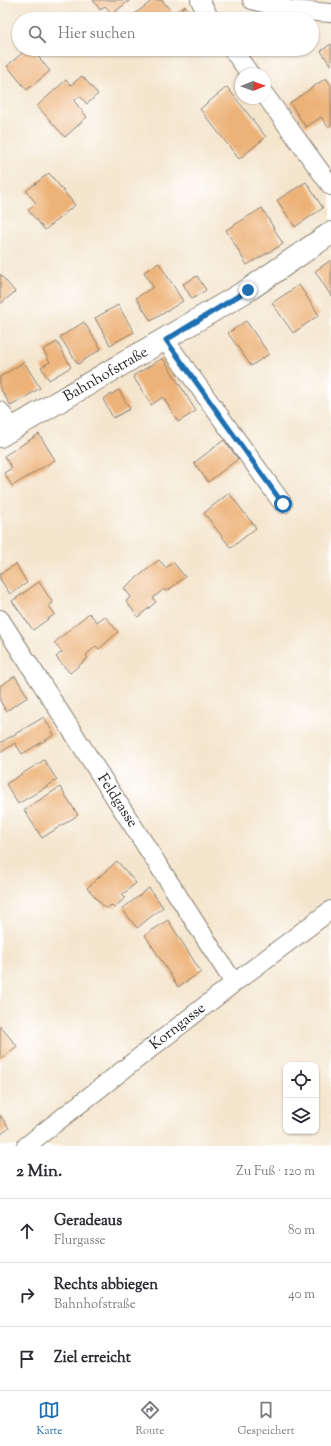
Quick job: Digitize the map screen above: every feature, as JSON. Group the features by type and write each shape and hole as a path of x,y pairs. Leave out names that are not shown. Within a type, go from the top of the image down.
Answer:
{"street":[{"path":"200,0 206,12"},
{"path":"252,0 290,10 310,12"},
{"path":"319,13 331,14"},
{"path":"237,56 246,68"},
{"path":"271,103 331,186"},
{"name":"Bahnhofstraße","path":"7,432 166,340 248,290 331,233"},
{"path":"166,340 283,504"},
{"path":"0,411 7,432"},
{"name":"Feldgasse","path":"0,620 234,983"},
{"name":"Korngasse","path":"26,1146 234,983 331,910"}],"building":[{"path":"93,0 130,0 115,12 110,12 105,6 100,10"},
{"path":"153,0 162,0 172,12 137,12"},
{"path":"185,6 190,12 178,12"},
{"path":"331,44 331,66 321,51"},
{"path":"19,56 38,56 50,71 27,90 7,66"},
{"path":"82,76 98,94 87,104 80,96 74,101 87,117 65,137 37,106 66,80 71,85"},
{"path":"326,78 331,85 331,125 328,127 321,117 306,127 290,103"},
{"path":"227,87 235,97 235,104 240,104 266,137 239,159 200,109"},
{"path":"49,173 75,205 45,230 28,210 36,203 26,191"},
{"path":"306,182 323,208 295,227 277,200"},
{"path":"262,208 283,244 247,265 226,230"},
{"path":"331,260 331,296 315,271"},
{"path":"159,263 183,301 151,321 136,298 153,287 144,272"},
{"path":"0,274 15,292 0,304"},
{"path":"197,276 206,290 192,299 183,284"},
{"path":"299,285 319,315 293,333 272,303"},
{"path":"118,305 134,332 110,345 95,318"},
{"path":"246,321 269,354 251,366 228,333"},
{"path":"84,322 101,349 78,364 60,337"},
{"path":"57,342 71,367 49,380 41,367 50,362 43,350"},
{"path":"163,358 196,411 178,422 163,397 151,405 133,376"},
{"path":"24,362 40,388 11,406 0,388 0,377"},
{"path":"119,390 130,409 113,418 103,399"},
{"path":"39,434 55,460 12,486 4,473 12,468 4,456"},
{"path":"224,440 238,459 208,482 194,463"},
{"path":"229,493 256,528 231,548 204,513"},
{"path":"159,560 166,568 173,562 185,577 166,592 164,589 153,598 156,602 138,617 126,601 131,597 124,588"},
{"path":"16,564 27,583 10,594 0,579 0,574"},
{"path":"39,582 53,603 49,606 55,614 33,630 12,601"},
{"path":"89,613 97,622 105,616 118,632 99,649 96,646 86,655 88,658 70,673 56,657 62,652 54,643"},
{"path":"15,676 28,697 6,711 0,701 0,686"},
{"path":"44,717 54,735 22,754 15,743 0,753 0,743"},
{"path":"44,760 57,780 18,804 6,784"},
{"path":"60,787 78,815 42,838 24,810"},
{"path":"117,861 136,883 122,895 125,898 114,908 111,905 106,909 87,888"},
{"path":"149,888 163,907 137,928 122,909"},
{"path":"168,920 201,972 178,987 145,935"},
{"path":"0,1026 17,1046 0,1060"},
{"path":"0,1115 9,1128 0,1135"}],"route":[{"path":"248,290 166,340 283,504"}]}
